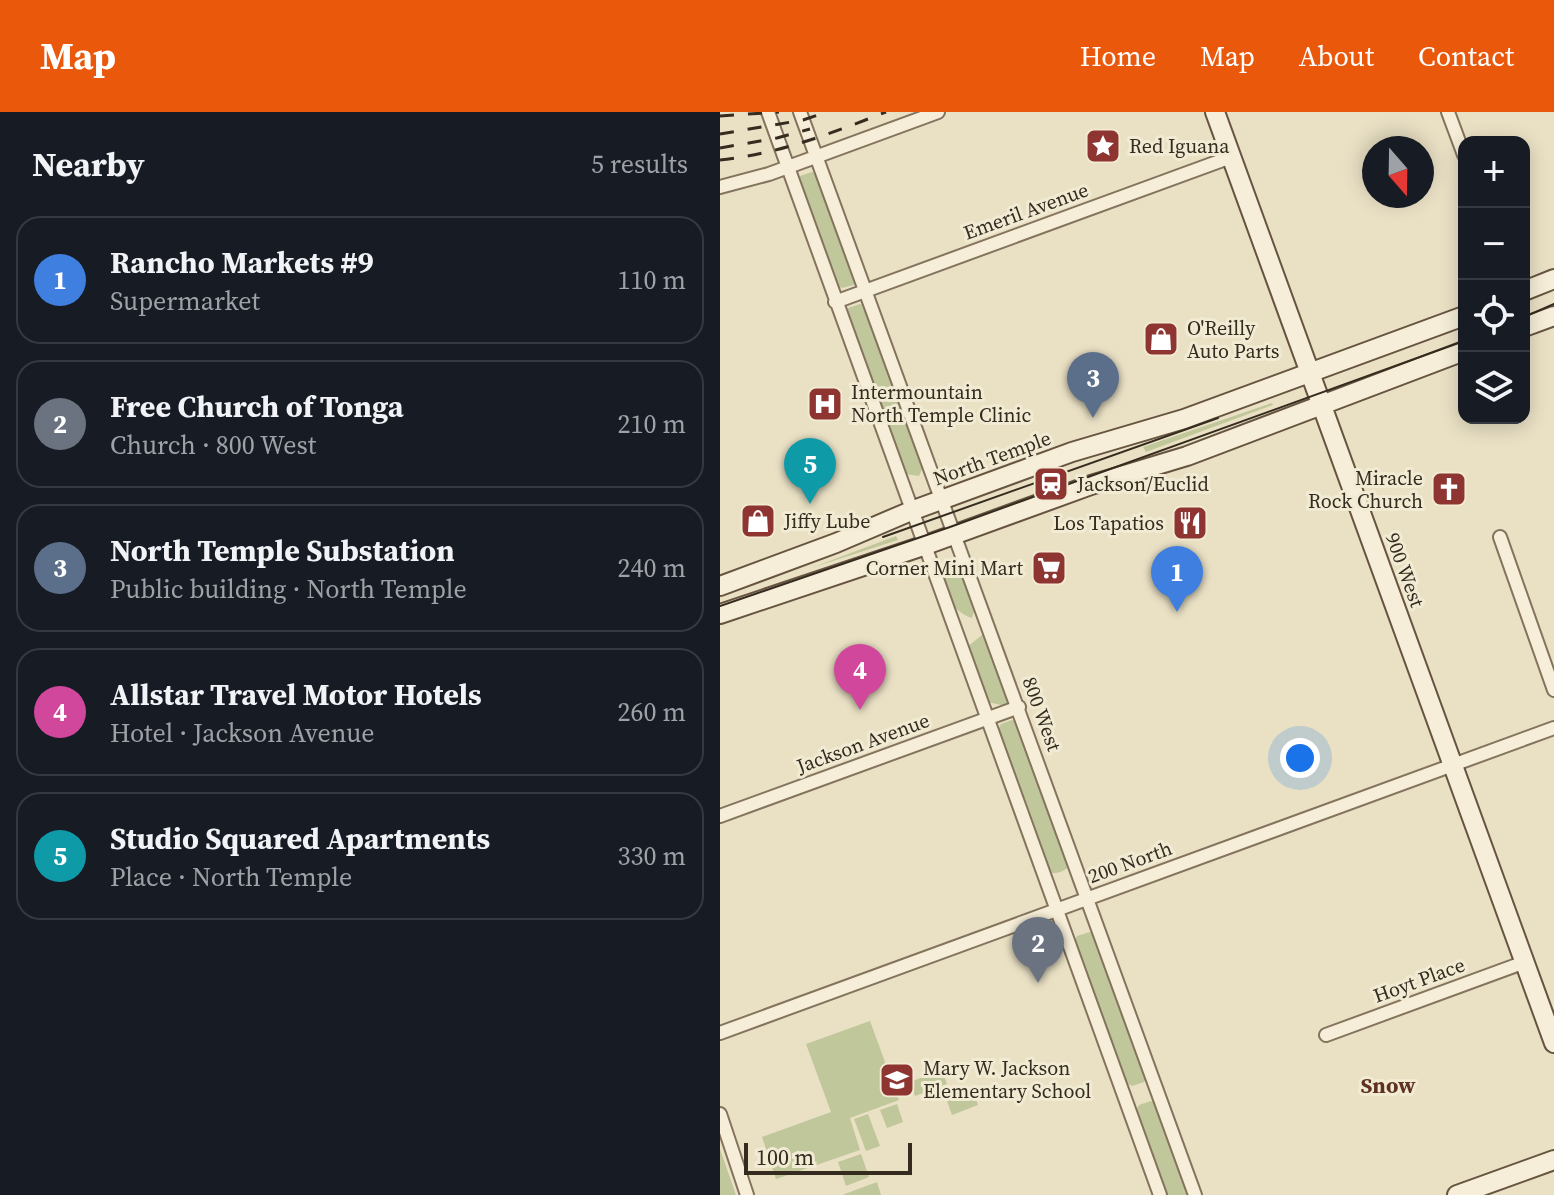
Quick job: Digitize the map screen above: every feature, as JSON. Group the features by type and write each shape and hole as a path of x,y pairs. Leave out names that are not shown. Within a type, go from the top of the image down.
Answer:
{"main road":[{"name":"900 West","path":"1215,112 1554,1043"},
{"path":"1530,289 1554,279"},
{"path":"1530,325 1554,316"},
{"name":"North Temple","path":"720,586 941,500 1085,448 1184,419 1458,318"},
{"path":"720,614 923,546 1091,485 1178,459 1461,352"},
{"path":"1457,1195 1554,1160"}],"street":[{"path":"768,112 1160,1195"},
{"name":"800 West","path":"800,112 1195,1195"},
{"path":"720,187 787,167 938,112"},
{"path":"1448,112 1458,139"},
{"name":"Emeril Avenue","path":"835,302 1231,157"},
{"path":"1500,537 1554,690"},
{"name":"Jackson Avenue","path":"720,816 1019,707"},
{"name":"200 North","path":"720,1033 1554,728"},
{"name":"Hoyt Place","path":"1326,1035 1525,962"},
{"path":"720,1114 747,1195"}],"green space":[{"path":"818,173 857,279 854,285 842,288 836,285 798,181 800,176"},
{"path":"863,303 868,307 924,465 919,476 905,474 846,313 848,308"},
{"path":"1272,403 1146,452 1143,447"},
{"path":"896,536 898,540 811,568"},
{"path":"952,568 961,570 975,608 972,618 960,612 948,596 944,577"},
{"path":"982,635 988,637 1011,702 1005,706 988,702 967,647"},
{"path":"1017,721 1070,865 1061,872 1049,872 998,730 1001,724"},
{"path":"1096,933 1147,1077 1144,1082 1132,1086 1125,1082 1074,942 1077,936"},
{"path":"870,1021 899,1100 850,1118 860,1150 776,1179 762,1137 831,1112 806,1044"},
{"path":"942,1070 947,1084 915,1096 910,1082"},
{"path":"973,1091 978,1105 952,1115 947,1101"},
{"path":"1156,1101 1192,1195 1167,1195 1136,1110 1139,1105"},
{"path":"897,1104 903,1122 887,1128 880,1110"},
{"path":"868,1114 880,1146 866,1151 854,1119"},
{"path":"720,1149 736,1195 720,1195"},
{"path":"861,1154 869,1177 846,1186 838,1162"},
{"path":"877,1182 881,1195 842,1195"}],"tram line":[{"path":"1530,314 1554,304"},
{"path":"720,606 950,527 1458,343"},
{"path":"883,537 1218,418"}],"railway":[{"path":"720,116 779,112"},
{"path":"720,134 803,120 827,112"},
{"path":"720,160 784,148 886,112"},
{"path":"720,148 810,129"}],"place":[{"name":"Red Iguana","path":"1103,146"},
{"name":"O'Reilly Auto Parts","path":"1161,339"},
{"name":"Intermountain North Temple Clinic","path":"825,404"},
{"name":"North Temple Substation","path":"1093,418"},
{"name":"Jackson/Euclid","path":"1051,484"},
{"name":"Miracle Rock Church","path":"1449,489"},
{"name":"Studio Squared Apartments","path":"810,504"},
{"name":"Jiffy Lube","path":"758,521"},
{"name":"Los Tapatios","path":"1190,523"},
{"name":"Corner Mini Mart","path":"1049,568"},
{"name":"Rancho Markets #9","path":"1177,612"},
{"name":"Allstar Travel Motor Hotels","path":"860,710"},
{"name":"Free Church of Tonga","path":"1038,983"},
{"name":"Mary W. Jackson Elementary School","path":"897,1080"}],"district":[{"name":"Snow","path":"1388,1085"}]}
